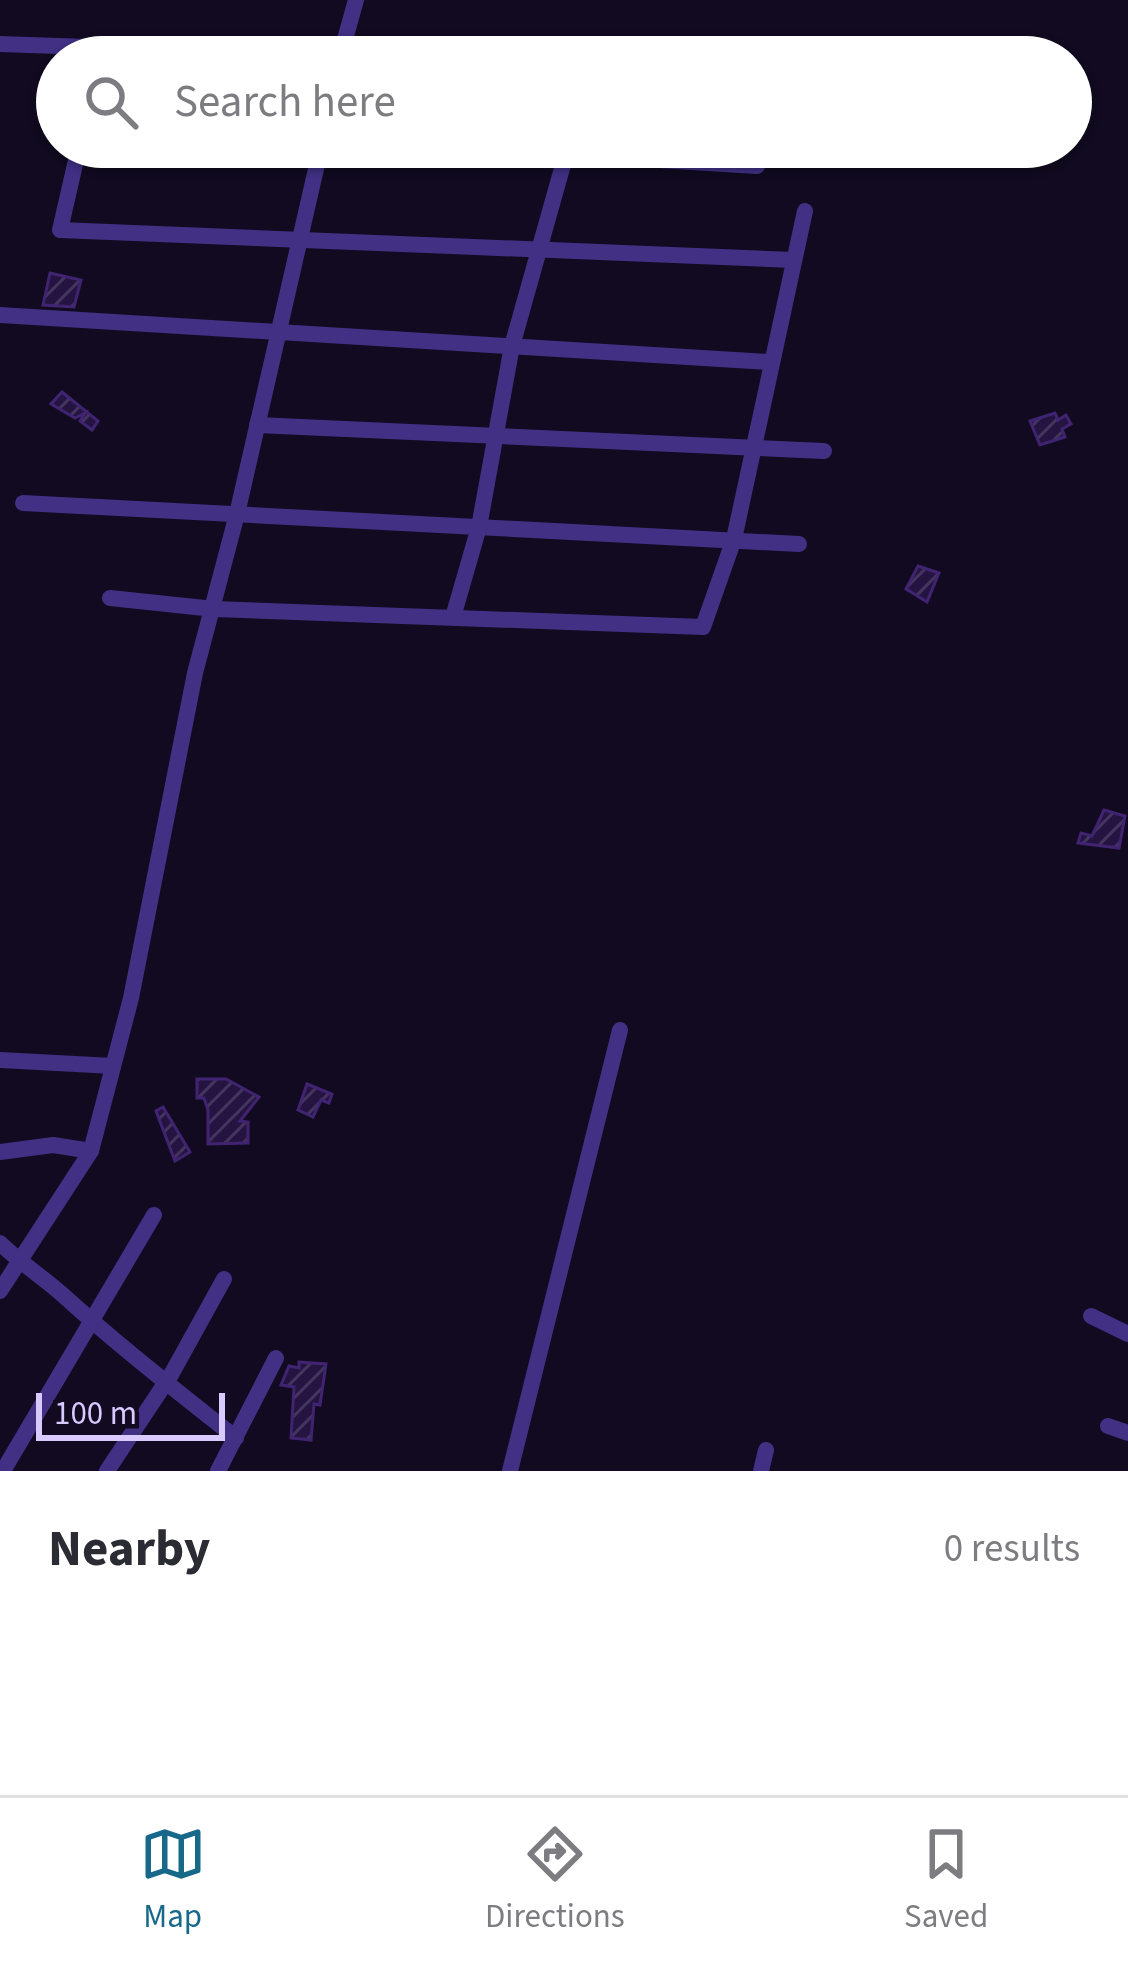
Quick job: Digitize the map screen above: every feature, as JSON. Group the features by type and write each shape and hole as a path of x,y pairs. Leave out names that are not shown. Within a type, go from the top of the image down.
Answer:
{"street":[{"path":"346,36 356,0"},
{"path":"0,44 36,47"},
{"path":"74,168 60,230 793,260"},
{"path":"0,1292 91,1151 187,731 195,673 237,514 316,168"},
{"path":"453,617 479,527 512,346 563,168"},
{"path":"110,598 214,609 703,627 734,539 768,362 805,211"},
{"path":"0,315 768,362"},
{"path":"256,425 824,451"},
{"path":"23,503 800,544"},
{"path":"510,1471 620,1030"},
{"path":"0,1060 113,1066"},
{"path":"0,1152 53,1145 91,1151"},
{"path":"3,1471 154,1215"},
{"path":"0,1243 17,1264 61,1293 90,1323 236,1438"},
{"path":"107,1471 166,1383 224,1279"},
{"path":"1091,1316 1128,1334"},
{"path":"218,1471 275,1358"},
{"path":"1108,1426 1128,1433"},
{"path":"760,1471 766,1450"}],"building":[{"path":"50,273 81,280 74,307 43,305"},
{"path":"62,392 98,421 92,430 80,421 85,413 75,418 51,404"},
{"path":"1055,413 1058,420 1066,415 1071,424 1062,429 1065,437 1040,445 1030,421"},
{"path":"918,566 939,573 927,602 906,589"},
{"path":"1104,810 1125,816 1119,848 1078,843 1081,833 1092,836"},
{"path":"197,1079 226,1079 259,1097 240,1121 248,1122 248,1143 208,1144 208,1110 204,1098 197,1098"},
{"path":"307,1084 332,1094 329,1103 321,1100 313,1117 298,1110"},
{"path":"163,1107 190,1152 175,1161 156,1111"},
{"path":"299,1362 326,1364 320,1405 314,1404 311,1440 291,1438 294,1387 281,1385 289,1366 299,1368"}]}
